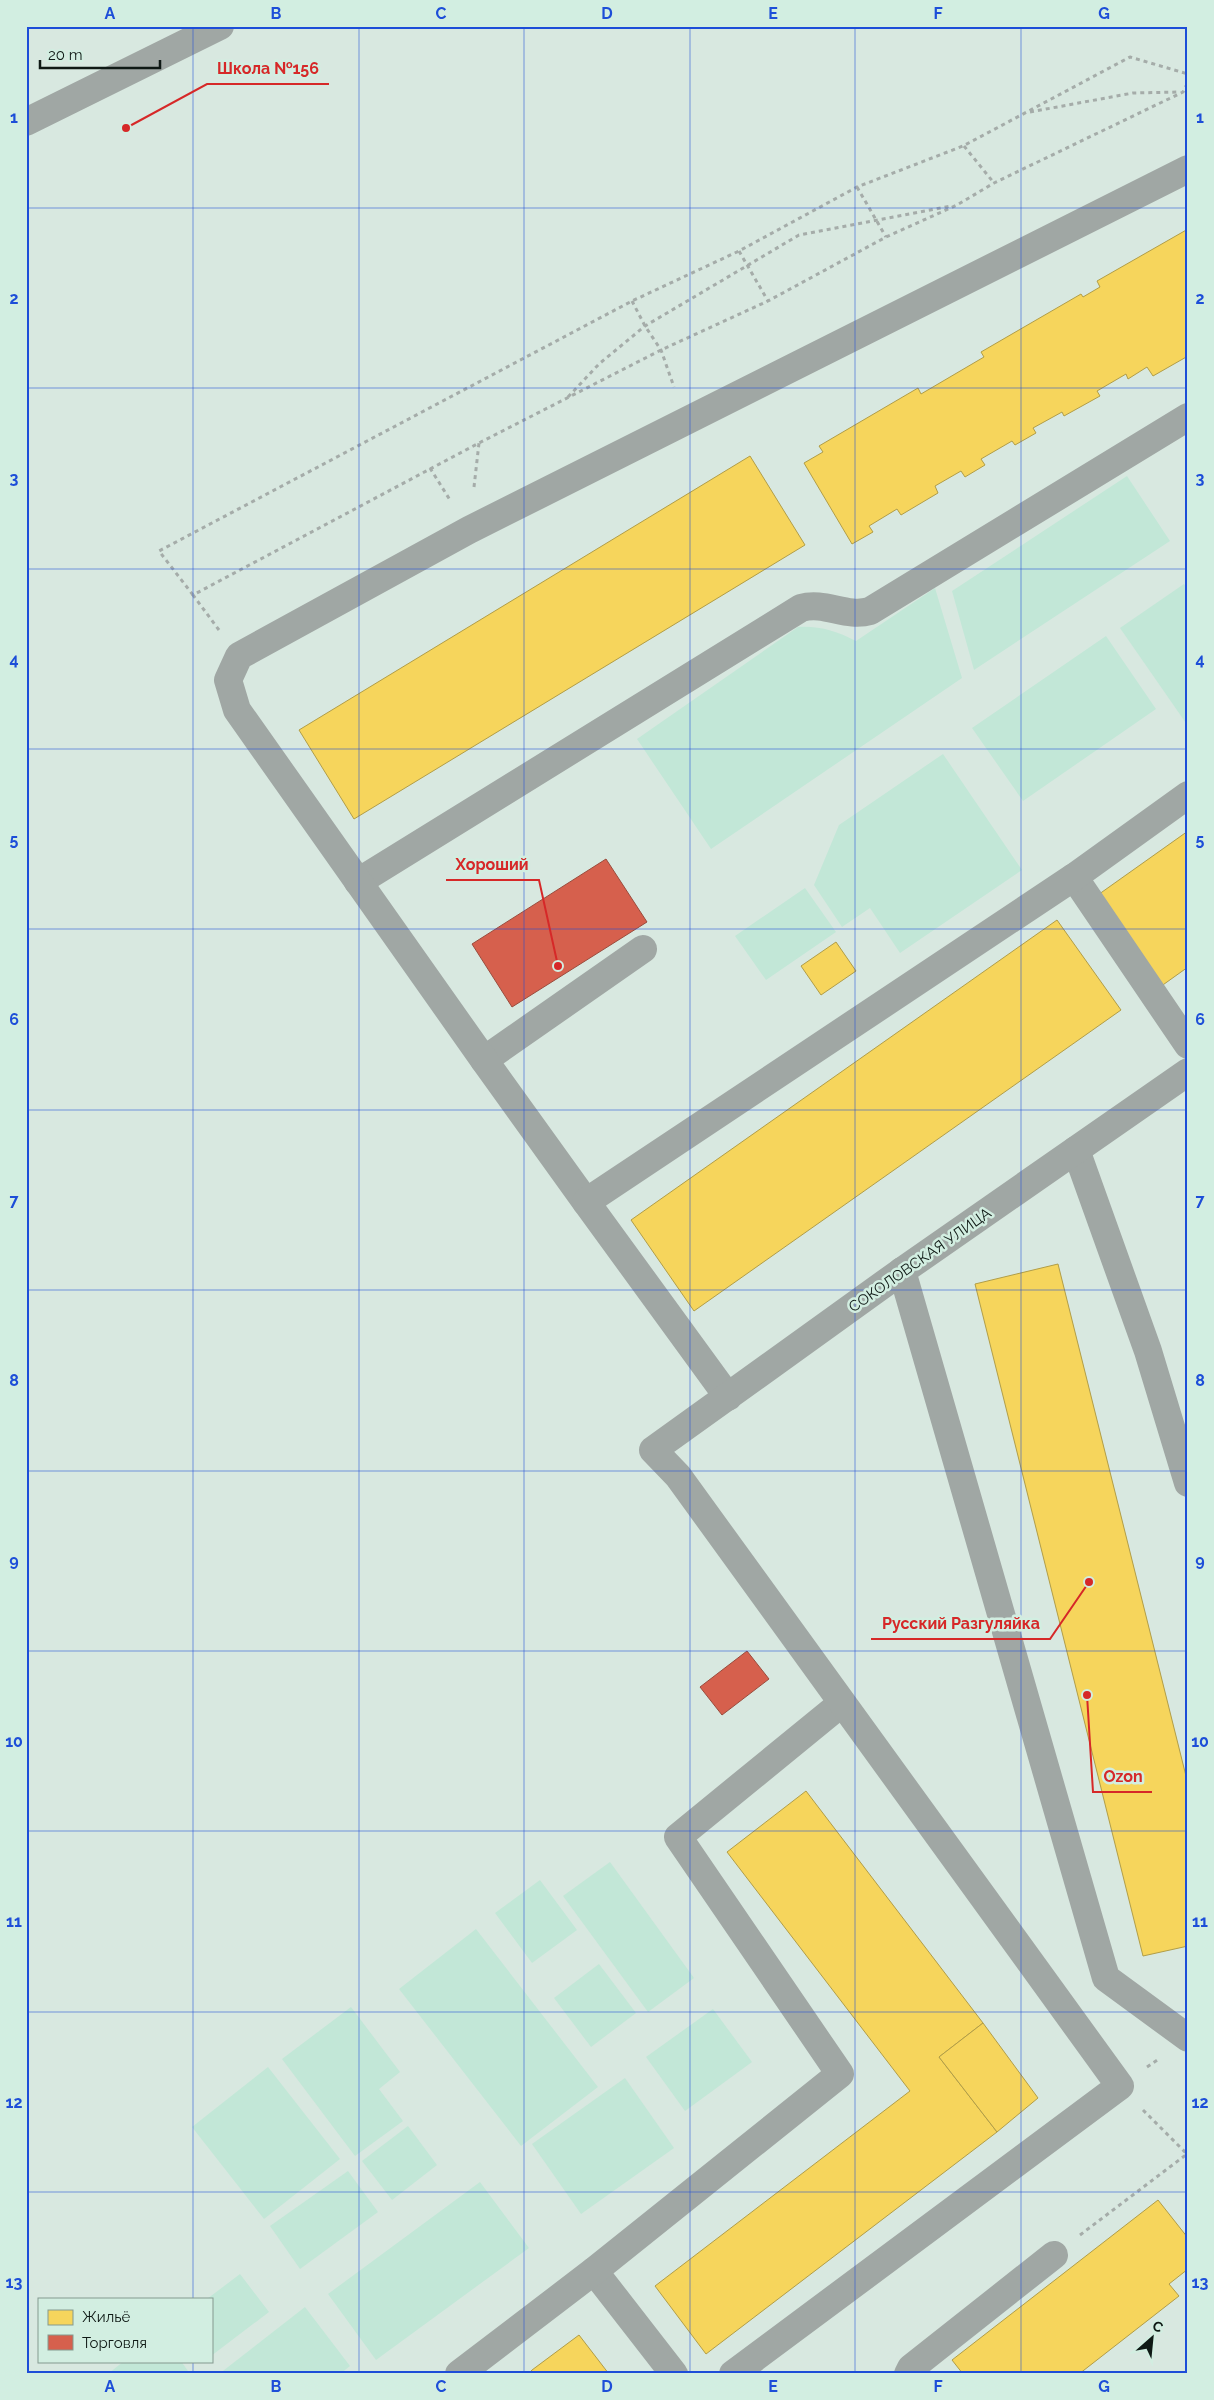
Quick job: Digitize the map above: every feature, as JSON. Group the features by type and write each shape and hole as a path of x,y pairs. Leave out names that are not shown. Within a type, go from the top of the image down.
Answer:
{"street":[{"path":"26,122 220,26"},
{"path":"728,1397 484,1060 237,710 228,680 239,656 469,530 1188,168"},
{"path":"358,882 801,608 823,606 848,613 860,614 870,611 1188,417"},
{"path":"586,1202 1074,877 1188,795"},
{"path":"1074,877 1188,1045"},
{"path":"484,1060 643,949"},
{"name":"СОКОЛОВСКАЯ УЛИЦА","path":"842,1703 678,1476 654,1450 902,1271 1188,1072"},
{"path":"1076,1150 1148,1351 1188,1483"},
{"path":"902,1271 1106,1978 1188,2038"},
{"path":"460,2374 594,2271 840,2074 678,1837 842,1703 1120,2086 733,2374"},
{"path":"908,2374 911,2368 1054,2255"},
{"path":"594,2271 674,2374"}],"path":[{"path":"963,146 1130,57 1188,74"},
{"path":"193,595 479,443 661,350 768,301 886,237 1183,92 1188,82"},
{"path":"239,656 159,550 632,301 739,251 857,186 963,146 1028,113 1134,93 1183,92"},
{"path":"963,146 994,183"},
{"path":"857,186 886,237"},
{"path":"566,400 598,364 645,326 799,235 957,204"},
{"path":"739,251 768,301"},
{"path":"632,301 645,326 661,350 686,422"},
{"path":"1054,2255 1187,2155 1120,2086 1165,2054"}],"green space":[{"path":"1127,476 1170,541 974,670 952,591"},
{"path":"1184,584 1188,589 1188,726 1120,628"},
{"path":"935,588 962,678 711,849 637,739 798,627 814,627 828,630 856,641"},
{"path":"1106,636 1156,709 1023,801 972,728"},
{"path":"943,754 1022,870 900,953 870,908 842,927 814,885 839,825"},
{"path":"805,888 836,932 766,980 735,936"},
{"path":"610,1862 694,1978 648,2012 563,1896"},
{"path":"540,1880 577,1930 532,1963 495,1913"},
{"path":"476,1929 598,2087 521,2146 399,1989"},
{"path":"599,1964 636,2013 591,2047 554,1998"},
{"path":"351,2007 400,2072 379,2089 403,2121 355,2156 282,2059"},
{"path":"713,2009 752,2062 685,2111 646,2057"},
{"path":"268,2067 340,2159 264,2219 192,2127"},
{"path":"625,2078 674,2148 581,2214 532,2144"},
{"path":"408,2126 437,2165 392,2200 362,2161"},
{"path":"348,2171 378,2212 300,2269 270,2226"},
{"path":"480,2182 529,2248 376,2360 328,2294"},
{"path":"240,2274 269,2312 212,2355 212,2298 208,2298"},
{"path":"305,2307 350,2366 340,2374 219,2374"},
{"path":"123,2362 182,2362 190,2374 108,2374"}],"building: Жильё":[{"path":"1188,229 1188,356 1153,376 1147,367 1128,379 1126,374 1097,391 1100,396 1064,416 1062,412 1033,428 1036,433 1015,445 1012,441 981,459 985,465 965,477 961,471 935,486 938,493 901,515 897,509 869,526 873,532 852,544 804,463 823,452 819,446 918,388 921,394 984,357 981,352 1081,294 1083,297 1100,287 1097,281"},
{"path":"750,456 805,545 354,819 299,730"},
{"path":"1188,831 1188,967 1160,987 1095,897"},
{"path":"1057,920 1121,1010 694,1311 631,1220"},
{"path":"836,942 856,971 821,995 801,966"},
{"path":"1058,1264 1188,1784 1188,1946 1143,1956 975,1284"},
{"path":"806,1791 983,2023 939,2057 997,2132 706,2354 655,2286 910,2091 727,1852"},
{"path":"983,2023 1038,2098 997,2132 939,2057"},
{"path":"1158,2200 1188,2238 1188,2269 1169,2284 1179,2296 1079,2374 963,2374 952,2360"},
{"path":"579,2335 609,2374 528,2374 532,2370"}],"building: Торговля":[{"path":"606,859 647,922 512,1007 472,944"},
{"path":"747,1651 769,1679 722,1715 700,1687"}],"place":[{"name":"Школа №156","path":"126,128"},
{"name":"Хороший","path":"558,966"},
{"name":"Русский Разгуляйка","path":"1089,1582"},
{"name":"Ozon","path":"1087,1695"}]}
